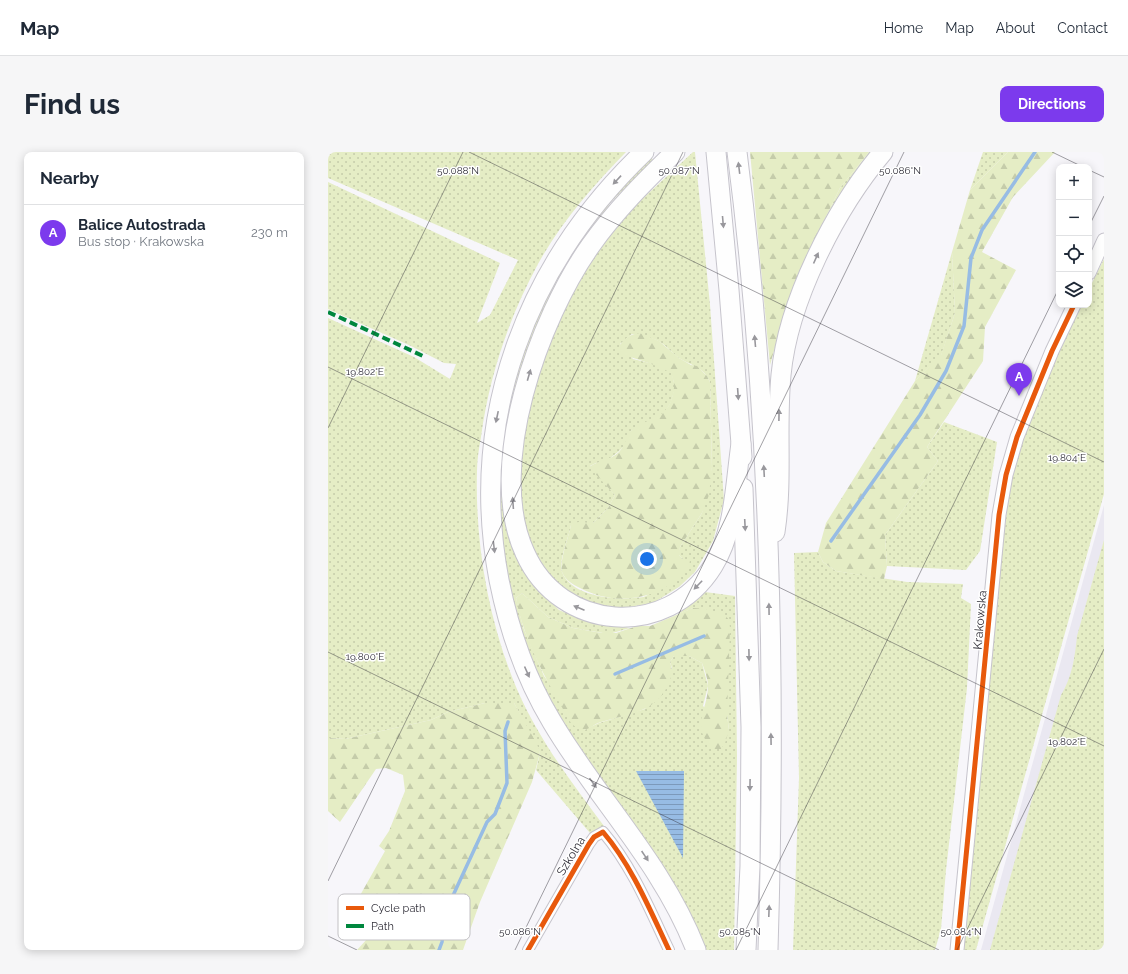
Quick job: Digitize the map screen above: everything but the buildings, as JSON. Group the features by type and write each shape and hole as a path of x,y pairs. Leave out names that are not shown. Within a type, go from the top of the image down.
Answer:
{"highway":[{"path":"644,152 596,204 575,232 549,273 526,321 507,376 496,424 491,462 492,526 498,570 508,618 524,666 535,690 552,722 579,764 660,878 677,907 696,950"},
{"path":"675,152 607,224 578,265 557,303 534,360 517,424 512,471 516,523 524,552 530,564 546,586 555,594 578,608 593,613 629,617 654,612 677,602 699,584 714,564 720,553 730,523 741,444"},
{"path":"716,152 731,305 741,444 748,593 751,727 750,866 746,950"},
{"path":"737,152 758,373 769,579 772,814 768,950"},
{"path":"769,579 779,506 778,440 781,373 793,319 811,270 824,241 847,201 883,152"}],"street":[{"path":"1089,272 1104,240"},
{"name":"Krakowska","path":"957,950 999,515 1006,474 1033,396 1073,308"},
{"name":"Szkolna","path":"528,950 589,844 594,837 603,832 639,887 669,950"}],"shaded area":[{"path":"1104,505 1104,950 981,950"}],"green space":[{"path":"328,152 626,152 590,191 557,233 538,264 518,305 509,326 489,392 477,467 478,523 484,576 489,602 503,653 530,717 541,736 565,773 604,826 590,833 536,770 540,753 514,703 485,703 448,712 431,720 345,739 328,738 328,318 414,357 450,379 456,364 444,363 411,346 328,309 328,182 500,263 477,323 490,315 518,260 328,178"},
{"path":"693,152 695,152 710,305 724,500 713,541 695,572 679,587 653,603 617,609 591,606 566,592 540,567 526,537 519,498 519,457 526,411 543,353 591,257 625,215","holes":["632,334 657,340 679,358 697,367 707,377 710,382 712,467 702,513 680,547 678,554 683,559 650,594 643,597 615,598 594,595 574,586 567,580 562,572 561,562 571,525 593,523 608,508 615,495 590,466 596,463 605,462 618,452 625,445 631,431 664,414 671,402 675,388 672,373 658,365 633,359 620,344"]},
{"path":"750,152 869,152 840,188 813,243 787,305 770,365"},
{"path":"869,152 872,152 856,171 813,243 840,188"},
{"path":"983,152 1008,152 970,190"},
{"path":"1008,152 1055,152 1013,197 982,252 1016,270 985,327 983,361 927,447 938,461 885,535 887,566 884,579 836,571 823,562 818,552 826,523 915,381 941,355 955,313 952,252 970,190"},
{"path":"651,157 653,160 611,202 583,243 537,327 517,380 509,424 515,553 533,584 559,610 583,620 630,628 609,634 573,628 548,617 522,593 516,598 523,627 544,676 584,730 599,723 645,709 672,668 670,662 674,656 689,656 702,663 708,686 703,706 729,730 727,715 693,608 677,615 705,592 735,596 737,756 734,950 704,950 567,733 520,640 507,589 498,521 498,458 506,403 523,345 543,301 571,251 604,208"},
{"path":"952,252 955,313 941,356 915,381"},
{"path":"1104,259 1104,494 976,950 964,950 1001,559 1011,478 1028,420 1050,370 1080,308 1092,308 1092,283"},
{"path":"640,333 659,341 679,358 691,365 697,366 707,376 710,382 712,467 709,495 702,513 680,547 679,555 683,559 690,560 685,572 678,579 664,588 641,597 604,597 580,588 567,580 561,568 571,525 578,522 593,523 608,508 615,495 589,467 612,457 619,452 631,431 637,426 662,414 670,403 674,386 671,373 617,352 623,341 632,335"},
{"path":"944,422 997,442 980,551 966,570 887,566 885,535 938,461 927,447"},
{"path":"1104,540 1104,950 990,950 1061,695 1070,674 1074,659 1077,636"},
{"path":"818,552 823,562 836,571 907,582 963,584 961,598 971,604 967,688 946,870 941,929 935,950 793,950 799,778 794,553"},
{"path":"522,593 548,617 573,628 602,633 616,633 637,626 650,626 693,608 706,609 725,615 729,620 730,628 727,715 729,730 725,743 721,749 713,749 706,741 702,733 701,726 707,696 707,681 702,663 689,656 674,656 670,662 672,674 668,685 662,695 655,702 638,712 598,723 584,730 578,729 571,723 538,663 531,647 516,598"},
{"path":"485,703 514,703 537,744 540,753 532,782 480,902 470,930 470,894 361,894 385,851 379,846 389,831 405,791 403,775 386,768 376,769 340,822 328,811 328,738 345,739 431,720 448,712"},
{"path":"366,940 467,940 463,950 357,950"}],"water":[{"path":"636,771 684,771 683,858"}],"waterway":[{"path":"831,541 920,415 946,371 964,326 971,258 982,230 1035,152"},
{"path":"615,674 704,636"},
{"path":"454,894 487,822 495,814 507,783 505,731 508,722"},
{"path":"439,950 442,940"}],"marked path":[{"path":"328,312 423,356"}],"cycle path":[{"path":"957,950 999,515 1006,475 1017,437 1052,351 1073,308"},
{"path":"528,950 589,844 594,837 603,832 632,874 669,950"}],"place":[{"name":"Balice Autostrada","path":"1019,396"}]}
